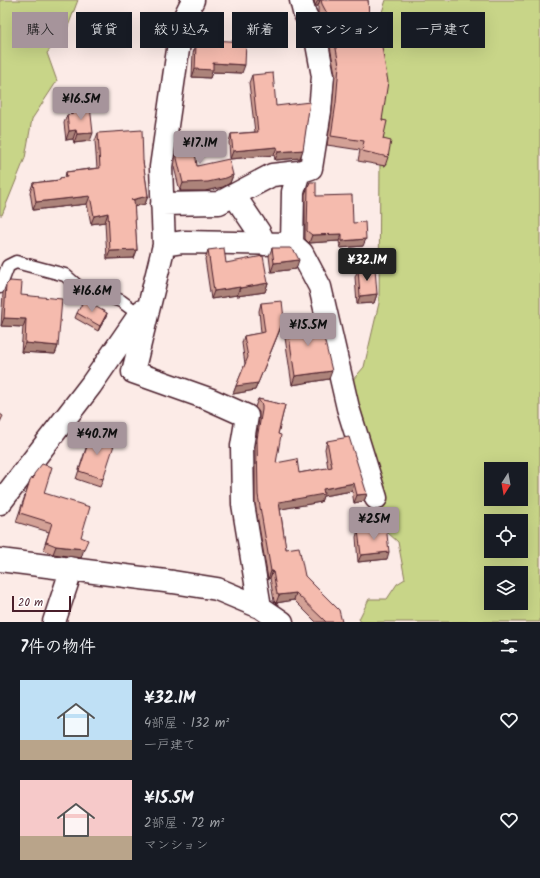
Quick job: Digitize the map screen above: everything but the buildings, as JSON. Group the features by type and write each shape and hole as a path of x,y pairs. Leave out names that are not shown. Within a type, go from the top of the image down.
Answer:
{"street":[{"path":"192,0 182,22 161,167 164,245 145,307 133,372 209,399 247,416 242,446 243,504 260,607"},
{"path":"162,204 219,203 272,175 299,172 311,168 320,111 323,76 315,33 304,12 301,0"},
{"path":"292,244 293,192 299,172"},
{"path":"234,195 259,232 265,244"},
{"path":"164,245 183,242 292,244 302,253 320,287 348,408 376,498"},
{"path":"0,503 95,379 145,307"},
{"path":"0,560 72,568 217,589 260,607 282,622"},
{"path":"54,622 72,568"}],"lane":[{"path":"0,287 8,266 16,262 65,275 82,290 102,294 121,301 145,307"}],"green space":[{"path":"0,0 78,0 68,26 68,12 12,12 12,48 51,48 47,53 57,81 32,119 25,158 2,215 0,215"},
{"path":"386,0 540,0 540,622 361,622 359,619 369,599 387,599 397,584 405,579 398,542 388,533 376,491 351,382 364,367 379,303 381,48 393,48 393,12 382,12"}]}
